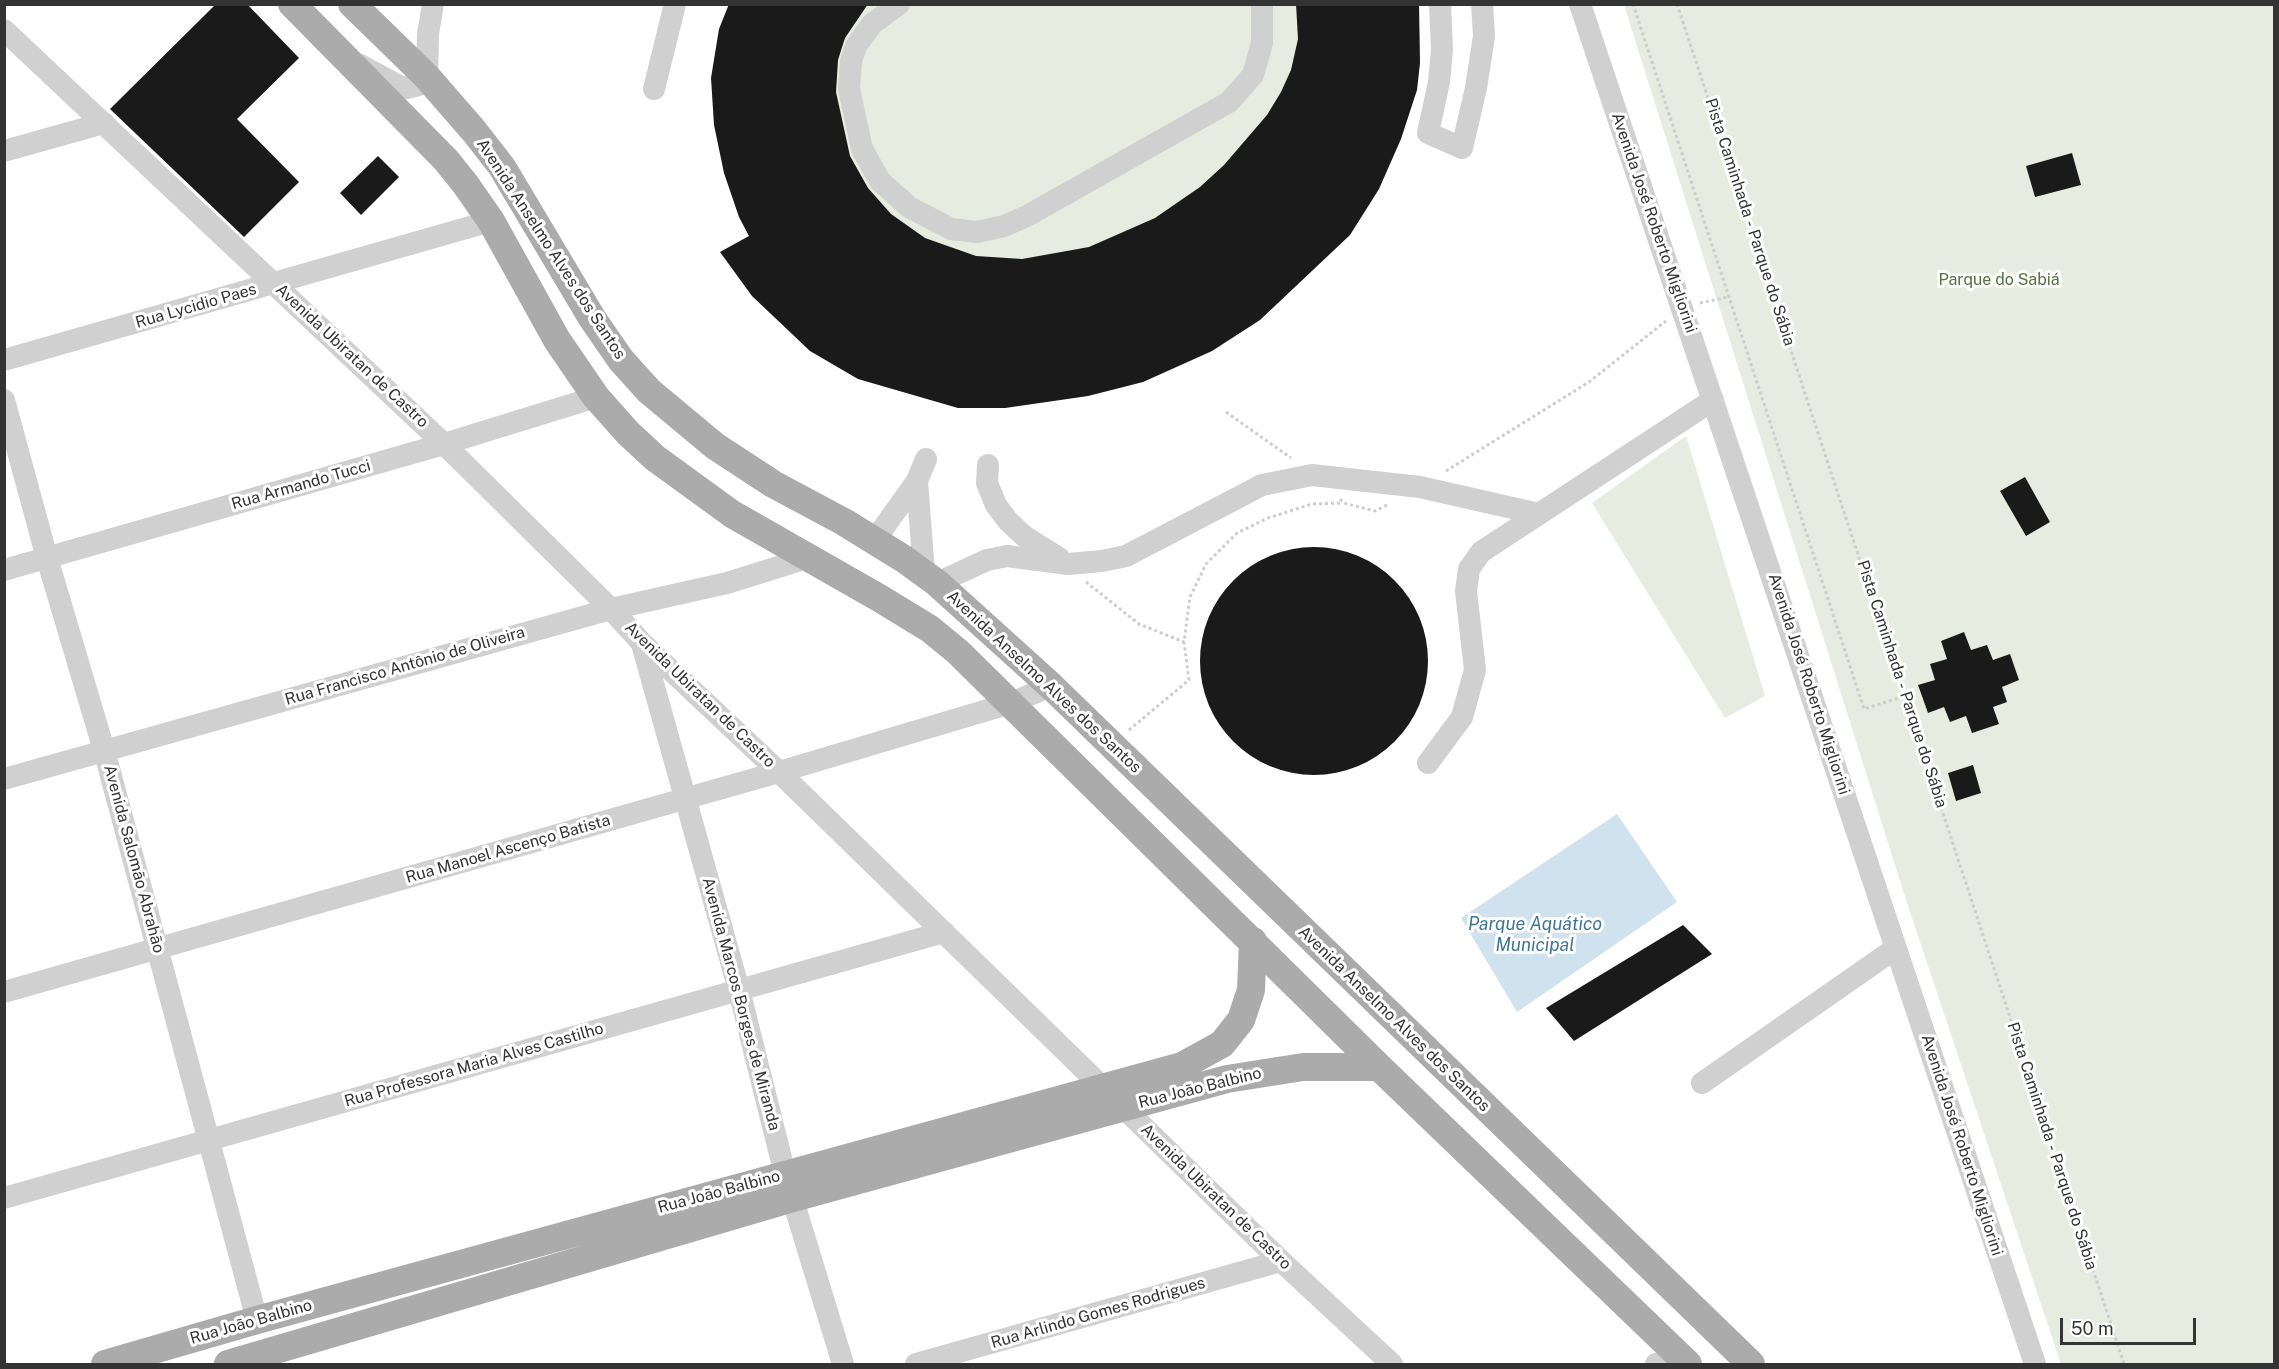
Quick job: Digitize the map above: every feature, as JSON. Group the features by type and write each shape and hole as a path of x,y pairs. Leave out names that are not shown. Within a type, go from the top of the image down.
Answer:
{"main road":[{"path":"292,4 446,160 491,221 557,340 596,397 628,433 693,487 732,514 930,629 958,652 1253,941 1674,1362"},
{"name":"Avenida Anselmo Alves dos Santos","path":"352,4 427,77 502,167 592,318 621,360 649,391 715,446 773,484 874,541 931,577 1051,686 1751,1365"},
{"name":"Rua João Balbino","path":"228,1365 268,1359 789,1186 1104,1087 1189,1063 1212,1052 1232,1035 1247,1008 1251,990 1253,941"},
{"name":"Rua João Balbino","path":"105,1365 256,1320 789,1186 1125,1107 1216,1082 1268,1071 1303,1067 1379,1068"}],"street":[{"path":"348,59 407,88 418,85 427,77 428,34 433,4"},
{"path":"654,89 675,4"},
{"path":"899,4 872,24 856,46 851,61 849,89 857,134 869,164 892,194 933,221 969,232 989,231 1027,216 1204,119 1229,102 1253,75 1262,42 1263,4"},
{"path":"1440,4 1442,50 1439,82 1428,133 1462,147 1476,88 1484,36 1482,4"},
{"name":"Avenida José Roberto Migliorini","path":"1581,4 2034,1365"},
{"name":"Avenida Ubiratan de Castro","path":"4,30 444,444 611,609 642,643 779,772 1281,1261 1392,1365"},
{"path":"4,151 104,123"},
{"name":"Rua Lycidio Paes","path":"4,360 491,221"},
{"name":"Rua Armando Tucci","path":"4,570 444,444 596,397"},
{"name":"Avenida Salomão Abrahão","path":"4,400 47,558 104,750 256,1320"},
{"path":"1428,763 1462,717 1475,670 1466,591 1469,570 1481,552 1713,400"},
{"path":"874,541 917,481 926,459"},
{"path":"988,465 987,483 996,504 1008,521 1024,536 1062,563"},
{"path":"917,481 931,577 1007,556 1062,563 1102,561 1126,556 1262,485 1312,475 1420,487 1539,514"},
{"name":"Rua Francisco Antônio de Oliveira","path":"4,779 611,609 727,582 807,558"},
{"name":"Avenida Marcos Borges de Miranda","path":"642,643 739,990 789,1186 843,1365"},
{"name":"Rua Manoel Ascenço Batista","path":"4,992 779,772 1011,702 1051,686"},
{"name":"Rua Professora Maria Alves Castilho","path":"4,1198 944,932"},
{"path":"1702,1083 1896,948"},
{"name":"Rua Arlindo Gomes Rodrigues","path":"916,1365 1281,1261"},
{"path":"256,1320 246,1329 245,1342 254,1352 268,1359"}],"path":[{"path":"1633,4 1864,709 1905,696"},
{"name":"Pista Caminhada - Parque do Sábia","path":"1677,4 2124,1365"},
{"path":"1135,736 1128,731 1189,680 1184,642 1190,597 1206,564 1237,533 1268,518 1312,504 1344,503 1375,512 1420,487 1589,382 1682,307 1728,297"},
{"path":"1226,412 1312,475 1344,503"},
{"path":"1062,563 1139,624 1184,642"}],"green space":[{"path":"729,5 1419,5 1420,63 1379,189 1350,235 1260,320 1212,351 1143,382 1088,396 1005,408 958,408 858,379 810,351 752,296 720,252 749,236 739,217 724,173"},
{"name":"Parque do Sabiá","path":"1624,5 2274,5 2274,1364 2061,1364 1907,903"},
{"path":"1686,436 1765,696 1725,718 1592,503"}],"water":[{"name":"Parque Aquático Municipal","path":"1617,814 1677,902 1517,1012 1461,918"}],"building":[{"path":"216,4 247,4 299,58 237,119 299,182 244,237 110,109"},
{"path":"729,4 868,4 845,38 838,60 836,92 850,156 868,188 891,214 925,238 976,256 1022,259 1089,247 1155,218 1200,187 1224,165 1267,115 1281,92 1291,70 1298,39 1296,4 1419,4 1420,63 1417,90 1401,139 1379,189 1350,235 1260,320 1212,351 1143,382 1088,396 1005,408 958,408 858,379 810,351 752,296 720,252 749,236 739,217 724,173 714,125 711,78 719,29"},
{"path":"2072,153 2081,185 2035,197 2026,166"},
{"path":"378,156 399,177 361,215 340,193"},
{"path":"2025,477 2050,522 2026,536 2000,491"},
{"path":"1303,547 1325,547 1368,560 1395,580 1415,607 1426,639 1428,661 1426,683 1415,715 1395,742 1368,762 1347,770 1325,775 1303,775 1260,762 1233,742 1213,715 1205,694 1200,672 1200,650 1213,607 1233,580 1260,560 1281,552"},
{"path":"1964,632 1971,650 1987,645 1993,660 2010,654 2019,680 2002,687 2007,702 1993,707 1999,724 1972,733 1966,716 1950,722 1944,707 1928,713 1918,685 1935,680 1930,664 1947,659 1941,641"},
{"path":"1973,765 1981,793 1956,801 1948,773"},
{"path":"1683,925 1712,954 1574,1041 1546,1008"}]}
